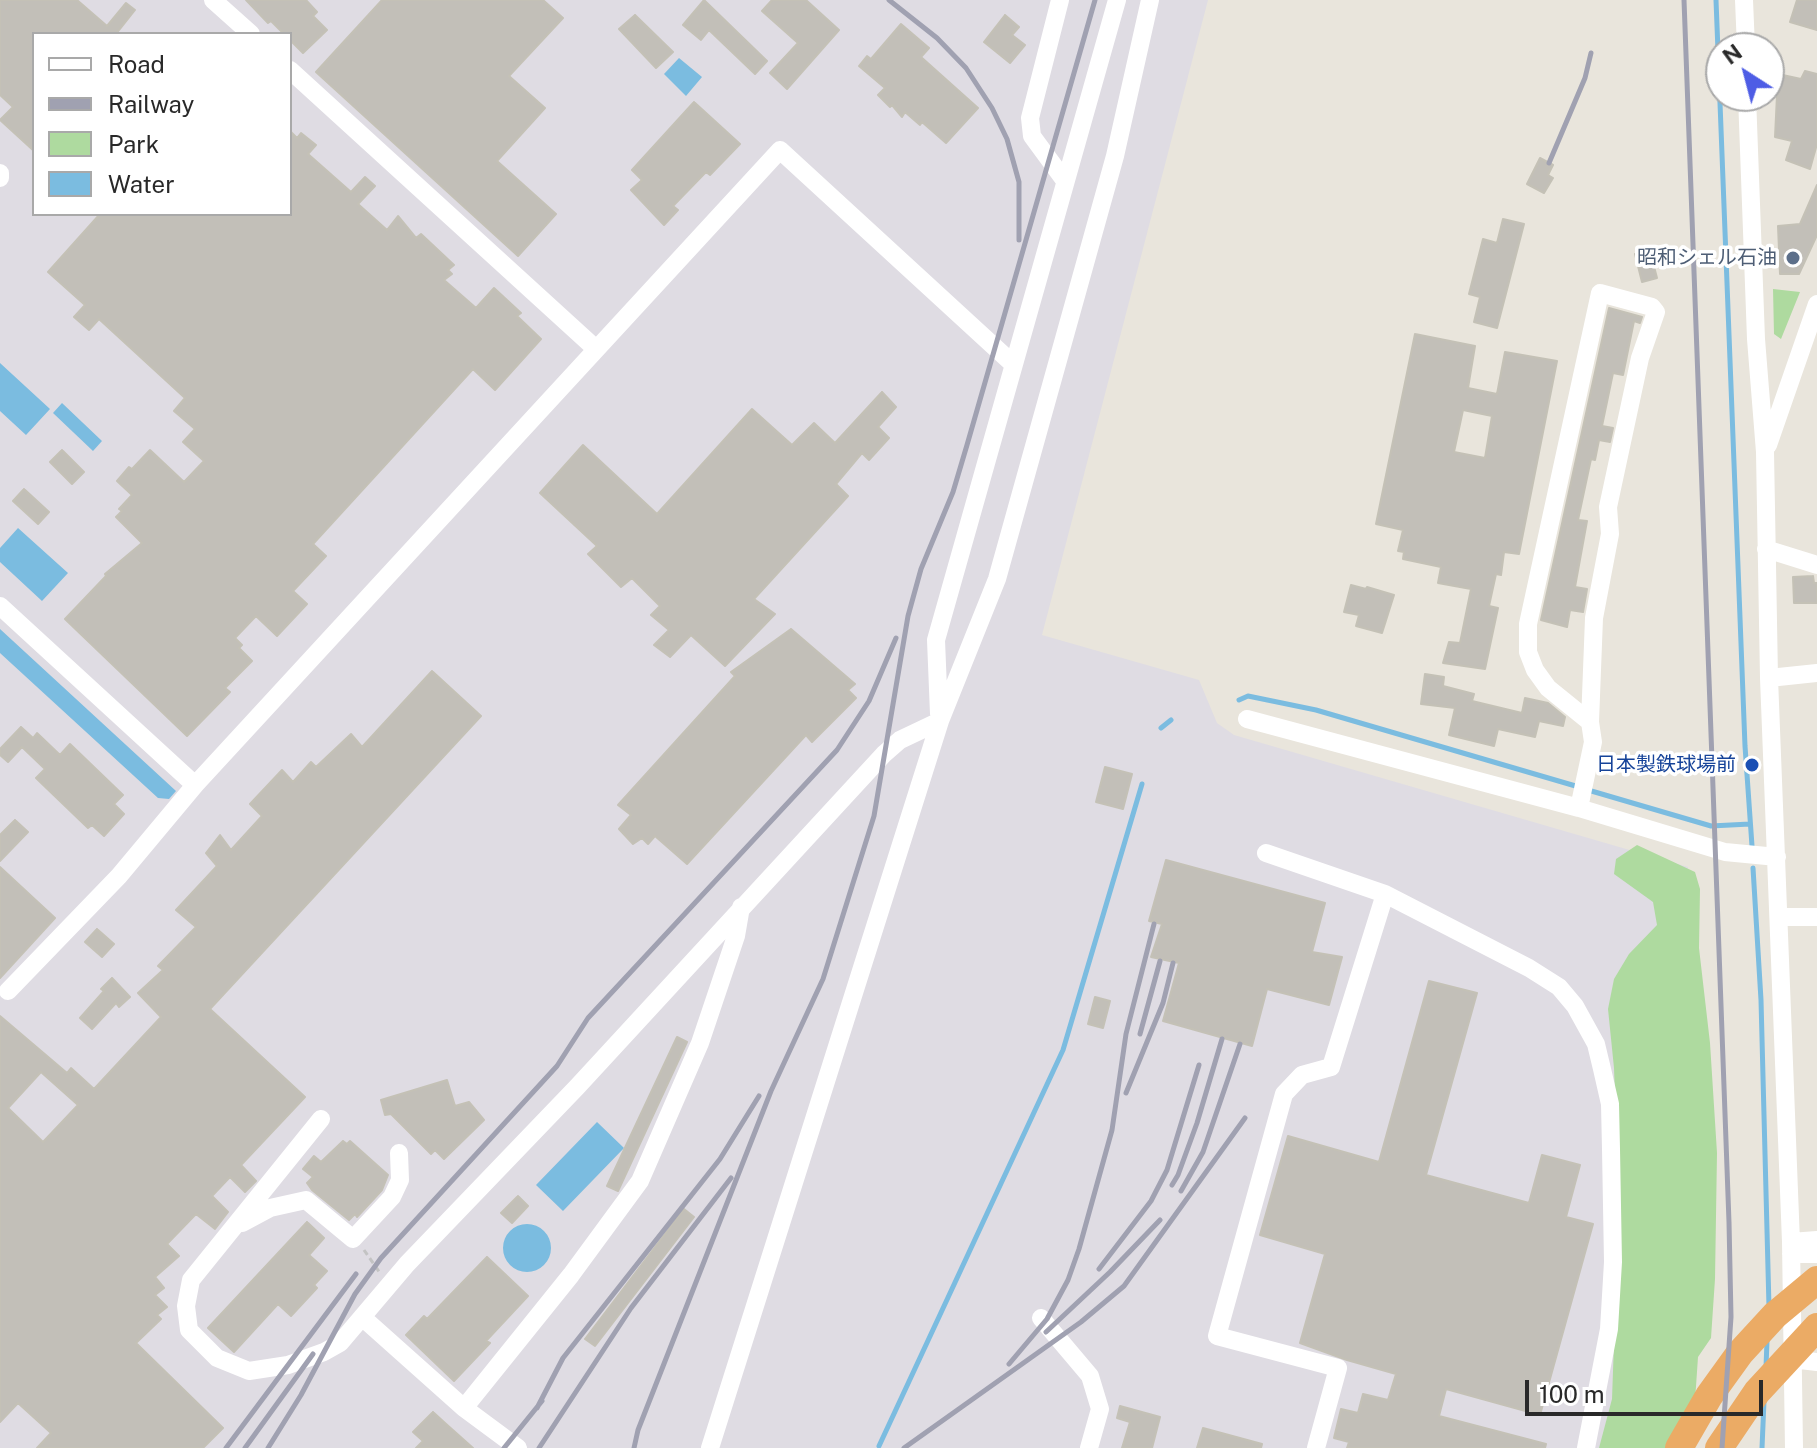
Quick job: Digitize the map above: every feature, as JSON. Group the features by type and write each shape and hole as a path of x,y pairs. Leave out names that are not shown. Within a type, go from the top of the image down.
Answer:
{"highway":[{"path":"1679,1448 1709,1396 1740,1353 1775,1315 1817,1280"},
{"path":"1696,1448 1720,1408 1757,1359 1817,1299"},
{"path":"1719,1448 1757,1392 1817,1327"},
{"path":"1736,1448 1805,1356"}],"street":[{"path":"213,0 249,32"},
{"path":"1060,0 1030,118 1032,136 1065,181"},
{"path":"940,721 936,640 1117,0"},
{"path":"710,1448 940,721 997,579 1115,156 1150,0"},
{"path":"1744,0 1745,32"},
{"path":"292,72 596,349"},
{"path":"1748,112 1756,339 1765,452 1769,678 1791,1248 1805,1356 1794,1448"},
{"path":"8,991 119,876 195,785 780,150 1012,363"},
{"path":"1582,795 1593,742 1590,722 1594,618 1610,534 1608,507 1640,358 1656,312 1652,307 1600,293 1528,624 1528,652 1535,670 1548,688 1590,722"},
{"path":"1765,452 1817,304"},
{"path":"1766,549 1817,565"},
{"path":"0,606 195,785"},
{"path":"1769,678 1817,673"},
{"path":"1247,719 1582,795 1725,852 1777,857"},
{"path":"321,1119 191,1280 186,1306 189,1330 217,1358 249,1371 288,1365 340,1343 472,1194 577,1087 884,754 900,740 940,721"},
{"path":"1266,853 1385,894 1529,968 1559,987 1575,1006 1596,1044 1610,1104 1613,1262 1609,1329 1586,1448"},
{"path":"1316,1448 1338,1368 1217,1336 1284,1094 1302,1075 1331,1067 1385,894"},
{"path":"464,1408 571,1275 640,1181 700,1043 736,936 741,907"},
{"path":"1779,917 1817,917"},
{"path":"236,1226 270,1208 306,1200 353,1239 392,1197 400,1180 399,1153"},
{"path":"1791,1248 1817,1240"},
{"path":"1791,1248 1817,1254"},
{"path":"362,1317 464,1408 518,1448"},
{"path":"1041,1318 1090,1376 1100,1409 1089,1448"},
{"path":"1805,1356 1817,1362"}],"path":[{"path":"353,1239 374,1268 390,1283"}],"shaded area":[{"path":"0,0 1208,0 1042,635 1199,680 1217,723 1234,735 1688,867 1699,1192 1679,1448 0,1448"}],"green space":[{"path":"1773,289 1800,292 1781,339 1774,334"},
{"path":"1637,845 1695,872 1700,889 1699,948 1710,1043 1717,1153 1715,1279 1711,1338 1698,1357 1695,1401 1668,1448 1599,1448 1612,1399 1619,1203 1614,1068 1608,1009 1614,979 1629,954 1657,925 1653,902 1614,874 1616,859"}],"water":[{"path":"679,58 702,77 686,96 664,74"},
{"path":"0,363 50,409 26,435 0,411"},
{"path":"62,403 102,441 93,451 53,413"},
{"path":"18,528 68,573 42,601 0,562 0,548"},
{"path":"0,629 176,791 169,799 158,798 0,653"},
{"path":"597,1122 624,1148 563,1211 536,1185"},
{"path":"527,1224 536,1225 544,1231 550,1239 550,1257 544,1265 536,1271 527,1272 518,1271 510,1265 504,1257 503,1248 504,1239 510,1231 518,1225"}],"building":[{"path":"0,0 77,0 107,26 126,3 135,10 118,32 32,32 32,149 0,120 13,107 0,95"},
{"path":"246,0 306,0 317,12 313,16 327,30 303,53 292,42 292,32 282,32 271,21 268,23"},
{"path":"382,0 543,0 563,18 509,76 545,108 497,161 556,214 518,256 316,72"},
{"path":"704,0 767,61 755,74 709,30 701,40 683,25"},
{"path":"772,0 806,0 839,30 787,89 770,73 798,43 762,11"},
{"path":"1797,0 1817,0 1817,30 1790,22"},
{"path":"635,15 673,52 656,68 619,29"},
{"path":"1005,15 1019,27 1012,35 1025,45 1010,63 984,42"},
{"path":"901,24 929,48 921,57 978,108 946,143 922,122 920,125 905,112 902,117 892,105 890,107 878,95 885,88 859,66 867,56 871,59"},
{"path":"1805,71 1817,74 1817,144 1810,169 1786,160 1792,141 1775,137 1776,112 1785,112 1785,76 1801,79"},
{"path":"694,102 740,144 710,175 706,172 673,206 678,210 664,225 631,190 642,180 632,170"},
{"path":"292,133 297,138 301,133 316,145 308,154 351,192 365,177 375,186 358,204 387,230 398,216 416,238 421,234 454,265 448,270 452,274 444,280 476,308 494,288 521,313 517,316 541,339 495,390 473,369 313,544 326,556 293,591 307,604 277,636 256,616 235,638 242,645 239,648 252,661 225,688 230,692 187,736 65,619 105,574 142,543 116,517 132,495 117,481 150,450 184,482 204,461 183,442 195,429 174,411 185,398 99,319 89,330 74,317 85,305 48,272 98,216 292,216"},
{"path":"1540,158 1553,165 1548,175 1553,178 1544,193 1527,184"},
{"path":"1817,185 1817,235 1799,274 1780,274 1778,226 1800,224"},
{"path":"1503,219 1524,224 1497,328 1474,322 1480,297 1469,294 1483,239 1497,243"},
{"path":"1650,251 1657,278 1642,282 1635,254"},
{"path":"1609,308 1642,317 1640,323 1634,321 1623,375 1613,373 1602,426 1613,428 1610,442 1599,440 1595,460 1591,459 1578,520 1587,521 1575,587 1587,589 1583,612 1570,610 1567,627 1541,620"},
{"path":"1415,334 1475,346 1468,388 1497,394 1505,352 1557,361 1519,554 1504,552 1501,575 1496,574 1489,606 1498,608 1485,669 1443,663 1449,642 1460,643 1471,589 1438,583 1441,567 1403,559 1404,552 1398,551 1403,530 1376,524","holes":["1463,410 1492,416 1485,458 1454,452"]},
{"path":"882,392 896,407 878,427 889,438 869,460 862,453 836,484 848,496 754,599 775,614 725,666 691,635 670,657 654,645 669,630 651,615 660,606 632,578 621,587 588,554 597,546 540,493 583,445 657,514 752,409 792,445 814,423 835,443"},
{"path":"62,450 84,472 72,484 50,462"},
{"path":"24,489 49,512 38,524 13,501"},
{"path":"1813,576 1814,583 1817,583 1817,603 1794,603 1793,577"},
{"path":"1351,585 1394,595 1382,633 1356,626 1359,615 1344,612"},
{"path":"791,629 855,684 848,690 856,698 812,742 806,735 687,864 655,836 648,844 642,838 633,844 619,829 631,815 618,805 735,676 731,672"},
{"path":"432,671 481,716 210,1009 305,1097 241,1165 256,1181 245,1192 230,1177 212,1196 228,1212 215,1229 196,1214 167,1244 179,1256 155,1277 164,1288 155,1295 167,1307 157,1315 161,1319 136,1343 223,1428 203,1448 37,1448 51,1433 18,1403 0,1422 0,1016 67,1073 71,1068 94,1089 161,1017 138,993 163,970 158,966 196,927 176,910 217,866 206,853 220,835 231,850 262,816 250,804 282,770 293,782 311,762 316,767 351,734 362,747","holes":["41,1072 78,1105 43,1142 8,1108"]},
{"path":"1425,674 1444,677 1443,686 1474,694 1472,701 1522,713 1525,698 1548,703 1565,717 1563,726 1539,721 1535,737 1498,729 1494,746 1449,735 1455,708 1421,704"},
{"path":"21,727 33,738 37,733 60,755 70,744 123,795 114,804 124,814 104,836 92,825 88,828 36,778 45,769 22,747 8,762 0,755 0,749"},
{"path":"1105,767 1132,774 1123,809 1096,802"},
{"path":"15,820 28,832 0,861 0,835"},
{"path":"1166,860 1325,903 1312,952 1342,957 1329,1005 1267,989 1252,1046 1163,1021 1179,963 1151,957 1162,924 1149,921"},
{"path":"0,867 55,918 0,978"},
{"path":"97,929 114,944 102,957 85,942"},
{"path":"112,978 130,997 119,1007 116,1003 92,1029 80,1018"},
{"path":"1429,981 1477,993 1426,1175 1529,1203 1542,1155 1580,1165 1566,1217 1593,1224 1540,1415 1446,1389 1439,1416 1546,1444 1545,1448 1347,1448 1349,1442 1334,1438 1341,1409 1358,1413 1363,1394 1388,1400 1396,1374 1300,1343 1325,1254 1260,1235 1288,1136 1379,1162"},
{"path":"1095,997 1110,1001 1103,1028 1088,1024"},
{"path":"677,1037 687,1042 618,1191 607,1186"},
{"path":"447,1080 455,1106 469,1102 484,1120 444,1159 435,1150 431,1154 391,1114 385,1115 381,1100"},
{"path":"343,1141 347,1144 350,1141 388,1175 382,1190 357,1217 355,1214 349,1220 312,1190 307,1183 313,1177 303,1169 314,1156 321,1162"},
{"path":"518,1196 528,1206 512,1223 501,1213"},
{"path":"684,1209 694,1217 595,1346 585,1339"},
{"path":"307,1222 324,1238 309,1255 327,1271 314,1285 317,1288 291,1316 278,1304 234,1352 208,1328"},
{"path":"487,1257 528,1296 454,1381 406,1335 424,1316 427,1319"},
{"path":"1120,1406 1160,1417 1152,1448 1122,1448 1130,1422 1117,1418"},
{"path":"433,1412 473,1448 416,1448 423,1441 413,1432"},
{"path":"1203,1428 1262,1444 1261,1448 1197,1448"}],"waterway":[{"path":"1716,0 1745,746 1752,846"},
{"path":"1239,700 1248,696 1316,710 1579,787"},
{"path":"1161,728 1171,720"},
{"path":"879,1446 1063,1050 1142,784"},
{"path":"1588,790 1711,826 1750,824"},
{"path":"1753,868 1761,1000 1769,1307"},
{"path":"1766,1367 1767,1341"},
{"path":"1762,1448 1764,1401"}],"railway":[{"path":"889,0 937,38 966,68 992,108 1007,139 1019,182 1019,240"},
{"path":"634,1448 638,1430 771,1091 823,979 874,816 908,616 921,569 953,492 1095,0"},
{"path":"1684,0 1729,1222 1731,1317 1722,1448"},
{"path":"1549,163 1585,78 1591,53"},
{"path":"268,1448 301,1395 355,1294 381,1258 557,1066 588,1018 837,750 869,701 896,638"},
{"path":"1009,1364 1047,1319 1068,1280 1079,1249 1112,1130 1126,1034 1154,924"},
{"path":"1140,1034 1160,961"},
{"path":"1126,1093 1163,1003 1173,963"},
{"path":"1172,1185 1197,1123 1222,1039"},
{"path":"1181,1191 1203,1152 1240,1044"},
{"path":"1099,1269 1151,1201 1167,1170 1199,1065"},
{"path":"537,1408 563,1358 720,1159 759,1096"},
{"path":"904,1448 1081,1322 1124,1286 1245,1118"},
{"path":"539,1448 631,1308 731,1178"},
{"path":"1046,1332 1160,1220"},
{"path":"226,1448 356,1274"},
{"path":"245,1448 313,1354"},
{"path":"504,1448 542,1401"}],"place":[{"name":"昭和シェル石油","path":"1793,258"},
{"name":"日本製鉄球場前","path":"1752,765"}]}
